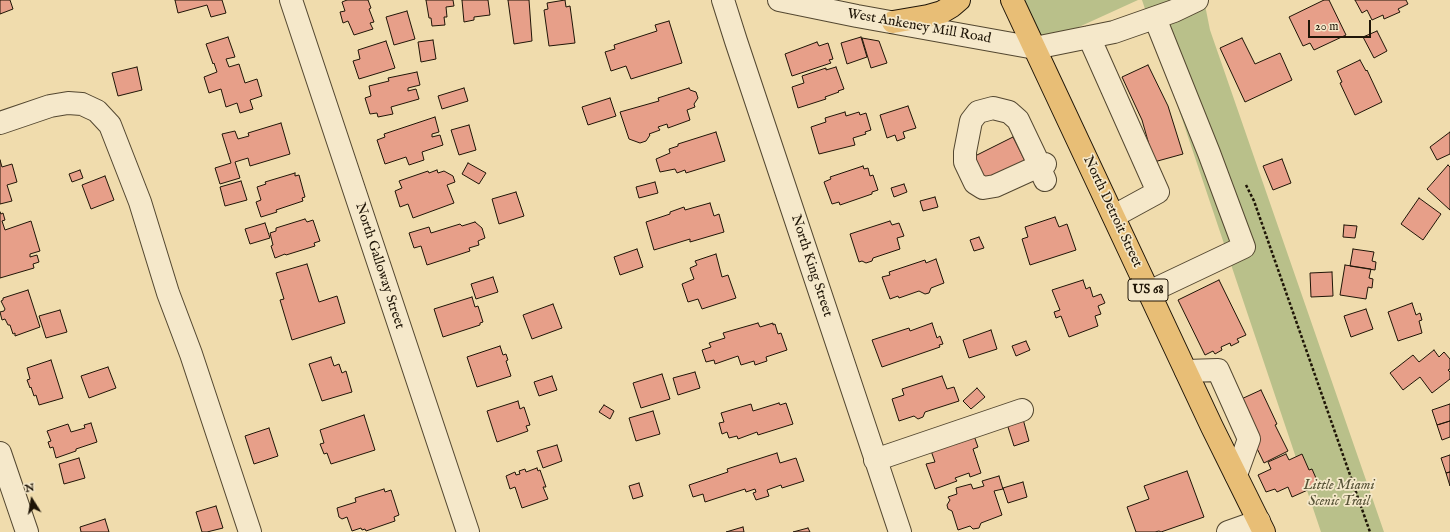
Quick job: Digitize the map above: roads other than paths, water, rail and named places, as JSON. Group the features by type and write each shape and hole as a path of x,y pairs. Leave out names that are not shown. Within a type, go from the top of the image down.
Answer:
{"highway":[{"path":"893,22 942,12 959,0"},
{"name":"North Detroit Street","path":"1012,0 1261,527"}],"street":[{"name":"North Galloway Street","path":"291,0 468,532"},
{"name":"North King Street","path":"723,0 900,532"},
{"name":"West Ankeney Mill Road","path":"779,0 1035,48"},
{"path":"1035,48 1114,32 1174,12 1197,0"},
{"path":"1149,292 1244,247 1209,153 1155,18"},
{"path":"1089,37 1158,192 1114,216"},
{"path":"0,123 50,106 68,103 82,104 97,111 104,116 110,124 140,202 168,293 191,354 250,532"},
{"path":"1186,371 1218,370 1249,439 1236,475"},
{"path":"876,460 1022,410"},
{"path":"0,453 27,532"},
{"path":"1228,532 1261,527"}],"park label":[{"name":"Little Miami Scenic Trail","path":"1339,494"}]}
